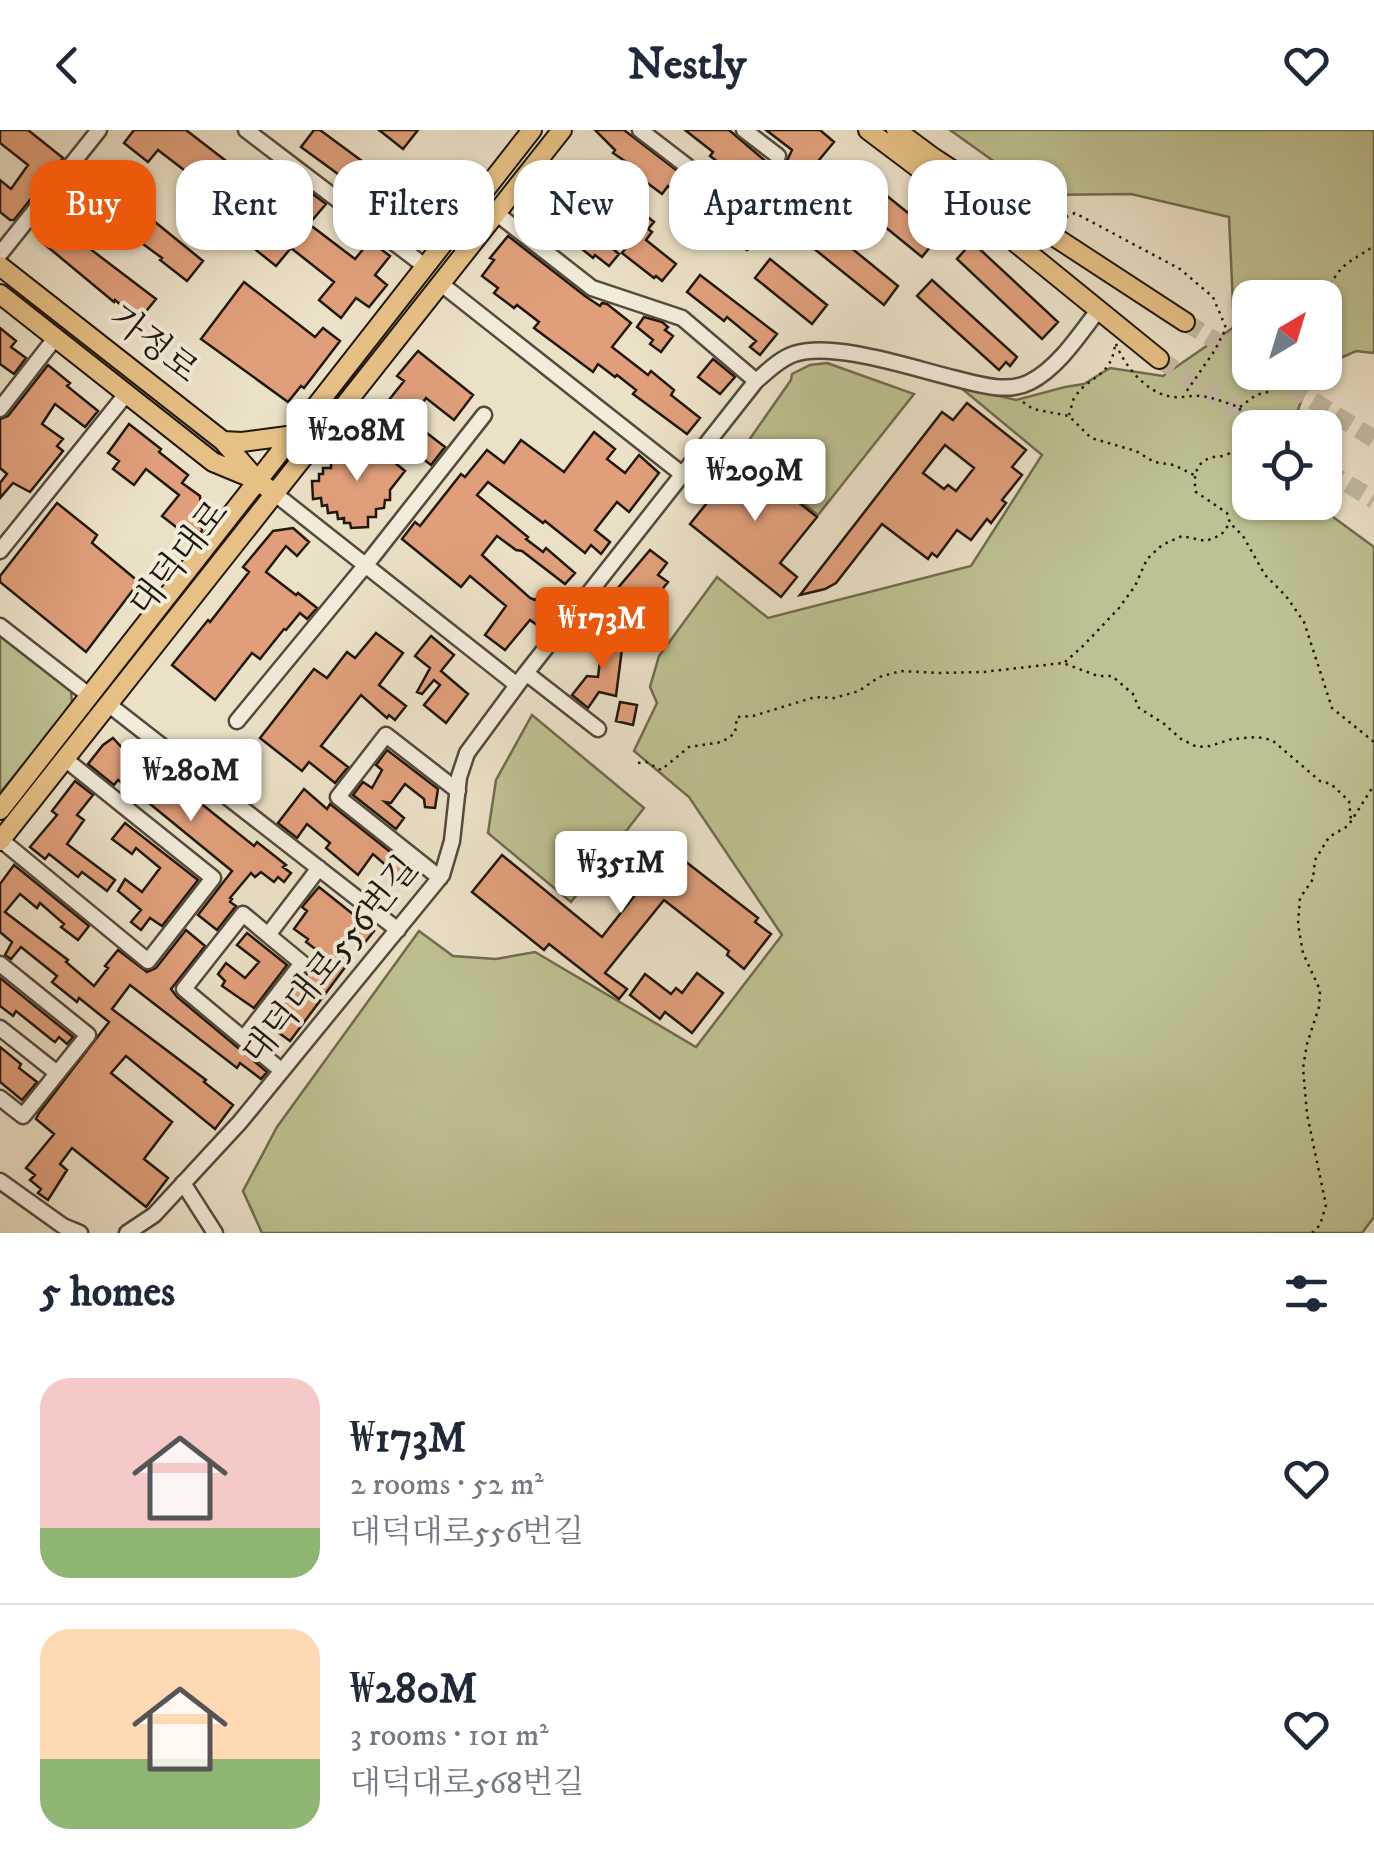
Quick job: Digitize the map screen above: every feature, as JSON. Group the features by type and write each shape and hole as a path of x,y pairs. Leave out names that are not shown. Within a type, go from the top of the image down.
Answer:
{"main road":[{"name":"대덕대로","path":"0,841 108,704 266,487 295,436 532,130"},
{"name":"대덕대로","path":"0,810 90,696 440,283 562,130"},
{"path":"868,130 994,225 1159,359"},
{"path":"896,130 937,160"},
{"path":"1067,244 1185,322"},
{"name":"가정로","path":"0,266 224,441 266,487"},
{"name":"가정로","path":"0,294 212,462 266,487"},
{"path":"224,441 295,436"}],"street":[{"path":"0,254 99,130"},
{"path":"246,130 426,267"},
{"path":"640,130 679,160"},
{"path":"744,130 778,156"},
{"path":"496,213 592,288 682,318 756,381"},
{"path":"440,283 682,474"},
{"name":"대덕대로556번길","path":"127,1233 154,1214 240,1122 440,878 452,841 459,777 467,752 756,381 793,354 830,349 966,382 1000,387 1027,384 1048,370 1099,309"},
{"name":"가정로","path":"0,409 56,337"},
{"name":"가정로","path":"0,551 127,393"},
{"path":"236,721 484,416"},
{"path":"266,487 364,566 598,729"},
{"path":"0,626 90,696"},
{"path":"108,704 398,930"},
{"path":"440,878 338,797 386,736 458,792"},
{"path":"0,841 148,960 202,892 213,878 65,759"},
{"path":"282,1071 184,989 242,914 268,935 319,868"},
{"name":"대덕대로556번길","path":"244,1038 302,963 268,935"},
{"path":"0,964 88,1035 23,1116 0,1098"},
{"path":"0,1028 58,1073"},
{"path":"0,1181 63,1226 80,1233"},
{"path":"183,1184 215,1233"}],"path":[{"path":"1067,216 1075,213 1127,240"},
{"path":"1332,280 1345,263 1374,246"},
{"path":"1069,416 1074,399 1114,360 1116,344 1132,372 1171,397 1197,396 1239,408 1247,423 1244,442 1228,454 1206,458 1198,465 1196,492 1227,514 1265,575 1304,622 1332,708 1374,742"},
{"path":"1000,387 1033,409 1069,416 1091,438 1154,462 1174,464 1196,476"},
{"path":"1239,408 1256,395 1272,390"},
{"path":"1064,663 1120,608 1146,559 1162,545 1182,536 1206,541 1221,534 1230,523"},
{"path":"638,763 646,762 661,770 690,747 722,742 735,733 737,717 753,716 798,700 834,698 858,690 880,676 901,672 983,672 1064,663 1098,676 1112,676 1133,694 1139,708 1197,747 1232,739 1272,740 1349,800 1352,820"},
{"path":"1312,1233 1320,1225 1326,1205 1307,1114 1303,1068 1320,990 1303,953 1298,924 1300,898 1313,879 1315,860 1329,838 1348,826 1374,785"}],"green space":[{"path":"950,130 1374,130 1374,353 1356,351 1342,357 1342,280 1232,283 1229,217 1131,194 1067,195 1067,160 992,160"},
{"path":"1232,328 1232,390 1305,390 1298,410 1232,410 1232,520 1337,520 1374,547 1374,1217 1362,1233 262,1233 243,1191 277,1127 419,931 453,956 496,959 535,952 696,1047 782,935 689,797 634,751 657,703 650,687 659,656 717,577 768,618 971,566 1042,455 960,387 1016,400 1084,384 1110,368 1163,376"},
{"path":"827,363 914,394 818,515 740,453 792,374 810,365"},
{"path":"0,634 71,690 72,705 0,793"},
{"path":"532,715 644,808 571,902 488,833 496,780"}],"building":[{"path":"0,130 28,130 63,158 30,160 30,200 14,220 0,212 0,180 11,189 28,165 0,143"},
{"path":"134,130 186,130 225,160 176,160 176,164 158,150 145,160 124,143"},
{"path":"314,130 320,130 361,160 333,160 333,170 301,147"},
{"path":"379,130 418,130 403,149"},
{"path":"595,130 624,130 669,165 669,187 662,194 649,184 649,160 623,160 613,153 615,150"},
{"path":"685,130 729,130 764,160 715,160 710,156 713,152"},
{"path":"766,130 820,130 834,142 819,160 787,160 792,150"},
{"path":"313,194 326,204 313,219"},
{"path":"888,197 908,213 908,246 888,229"},
{"path":"156,223 176,239 176,250 189,250 203,261 187,281 151,250 156,250"},
{"path":"313,227 333,242 333,250 343,250 355,259 362,250 382,250 390,256 375,275 387,285 369,307 356,298 341,318 319,300 334,282 294,250 313,250"},
{"path":"508,236 514,241 514,250 526,250 585,296 600,306 607,304 631,323 612,347 648,375 651,371 674,390 671,395 700,418 687,434 633,394 636,390 617,375 598,364 593,372 534,328 539,322 494,293 498,288 482,276 494,260 490,258"},
{"path":"649,242 676,264 662,281 622,253 649,250"},
{"path":"51,250 92,250 156,299 139,320"},
{"path":"256,250 289,250 276,266"},
{"path":"583,250 614,250 619,254 609,266 595,255 593,258"},
{"path":"816,250 854,250 898,286 884,305"},
{"path":"965,250 981,250 1058,322 1042,339 957,259"},
{"path":"770,259 827,305 812,324 755,278"},
{"path":"700,275 777,334 760,355 750,347 756,341 687,292"},
{"path":"932,280 1017,357 1010,366 1006,362 999,370 917,296"},
{"path":"244,282 315,337 323,328 340,341 304,388 301,386 288,402 201,339"},
{"path":"644,317 662,322 673,336 661,352 637,327"},
{"path":"0,328 16,341 11,347 26,358 14,374 0,364"},
{"path":"418,351 473,395 454,420 426,398 410,420 445,447 431,465 373,420 404,381 397,376"},
{"path":"713,359 735,377 720,394 698,377"},
{"path":"48,365 98,411 85,427 55,404 42,424 63,439 57,446 63,451 30,492 13,483 0,498 0,483 7,474 0,468 0,419 8,416"},
{"path":"967,403 1026,450 1012,467 1022,475 1002,500 1006,503 991,523 987,519 971,540 957,530 937,557 932,553 928,559 882,524 836,583 800,595 942,412 953,420","holes":["945,445 974,468 956,491 948,485 944,489 923,473"]},
{"path":"129,424 188,475 182,483 200,496 202,531 194,541 162,516 179,495 146,469 134,485 113,469 119,461 108,453"},
{"path":"594,432 615,449 607,459 625,473 639,455 659,473 629,512 617,502 595,530 610,542 601,554 591,545 585,553 488,482 477,495 526,539 543,552 546,548 575,573 565,584 497,536 482,555 530,598 537,598 552,615 541,628 530,620 505,650 485,635 506,606 470,576 461,587 402,539 415,522 420,526 461,474 465,477 487,450 504,463 521,440 564,472"},
{"path":"367,440 405,471 390,490 390,500 385,500 384,508 376,509 376,517 368,517 368,527 351,528 344,518 338,519 337,512 328,513 321,498 313,499 312,481 319,481 323,468 331,468 331,459 337,459 336,451 359,450"},
{"path":"743,458 817,517 780,563 797,577 781,597 690,524"},
{"path":"57,503 97,535 92,543 139,582 86,652 0,582 0,576"},
{"path":"293,528 309,542 297,556 286,546 266,572 317,608 307,619 300,613 260,659 252,653 215,700 172,665 249,572 243,567 273,531"},
{"path":"650,550 667,563 658,575 668,582 653,601 664,609 644,639 626,627 630,621 606,602"},
{"path":"376,633 403,653 379,685 406,706 395,720 389,715 387,718 361,695 321,746 348,767 335,783 309,762 302,771 260,738 314,669 327,678 347,652 355,658"},
{"path":"431,636 454,655 441,671 468,694 446,723 424,705 440,685 434,680 422,694 417,692 430,668 415,656"},
{"path":"594,636 623,641 616,696 599,692 588,708 572,695 587,676 598,677 601,653 592,652"},
{"path":"620,702 637,705 633,725 616,721"},
{"path":"113,738 125,751 132,741 141,749 139,752 193,797 254,846 257,842 286,865 283,867 291,873 284,882 278,877 274,882 261,872 255,877 251,873 230,898 236,906 217,930 198,915 232,871 144,799 118,780 114,785 88,764"},
{"path":"387,750 438,789 435,808 425,807 424,799 405,784 391,803 385,802 404,818 396,829 353,795 363,782 372,788 382,770 376,765"},
{"path":"75,781 93,795 77,815 84,820 67,844 115,880 107,891 82,872 78,877 49,854 45,859 30,847 57,815 52,811"},
{"path":"304,789 327,809 330,804 413,870 407,877 400,872 397,875 373,854 358,875 326,848 330,843 307,824 297,838 278,823"},
{"path":"125,823 198,880 162,926 150,918 141,930 131,922 141,910 118,891 125,879 142,892 160,868 136,848 132,854 112,839"},
{"path":"672,851 758,918 755,922 771,934 744,969 727,955 729,951 664,900 605,973 627,989 619,999 549,944 544,950 472,892 502,855 602,937"},
{"path":"14,865 89,926 78,940 40,903 37,908 20,894 5,912 68,960 94,986 118,950 147,972 156,968 186,930 205,946 171,989 267,1072 261,1079 240,1063 237,1068 130,985 112,1009 233,1105 215,1129 126,1056 111,1073 172,1122 144,1159 168,1178 146,1207 72,1148 60,1164 67,1170 48,1200 30,1180 35,1175 26,1168 54,1134 36,1119 39,1113 109,1022 52,982 57,976 21,947 11,959 5,955 12,942 0,932 0,884"},
{"path":"319,887 374,931 362,946 350,937 337,953 349,962 290,1041 268,1025 322,954 294,929 307,911 302,907"},
{"path":"247,933 287,965 254,1008 222,986 225,981 218,974 226,963 245,978 259,962 237,945"},
{"path":"697,973 723,993 692,1033 665,1012 660,1019 630,995 645,974 671,994 676,988 682,993"},
{"path":"0,978 73,1037 67,1044 59,1037 55,1042 16,1011 13,1016 0,1006"},
{"path":"0,1047 37,1082 22,1100 0,1082"}],"tunnel":[{"path":"1185,322 1232,351"},
{"path":"1159,359 1235,410"},
{"path":"1296,390 1374,439"},
{"path":"1342,480 1374,500"}]}
